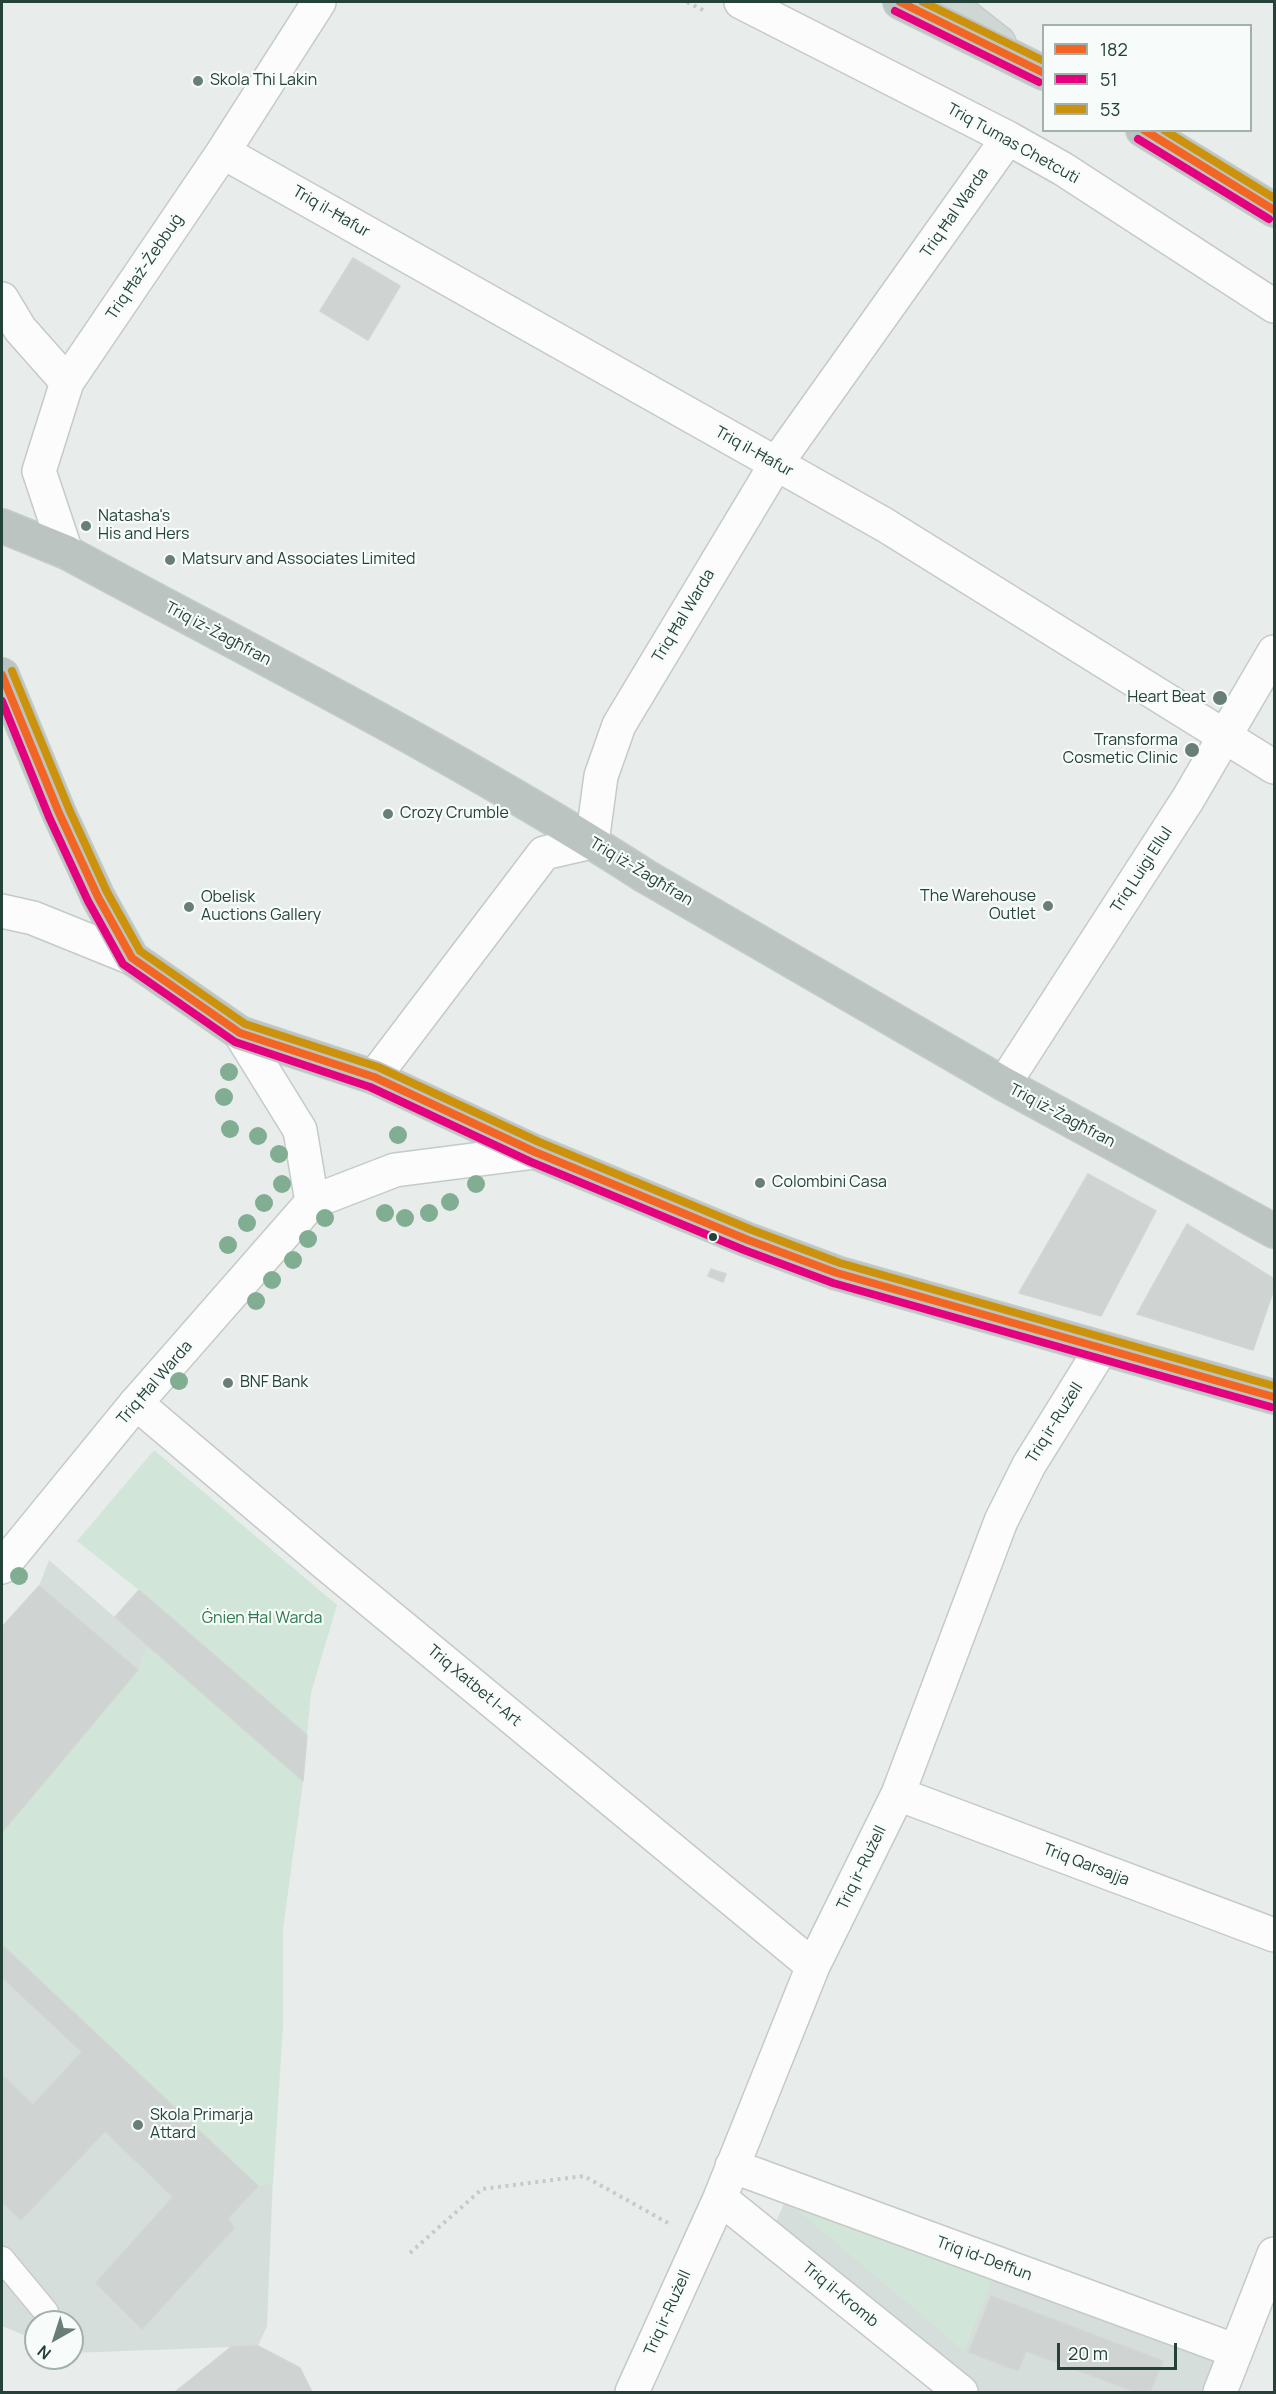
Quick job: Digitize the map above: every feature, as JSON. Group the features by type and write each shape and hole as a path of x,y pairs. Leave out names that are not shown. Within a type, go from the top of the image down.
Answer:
{"highway":[{"path":"900,2 1032,66"},
{"path":"1146,132 1275,210"},
{"name":"Triq iż-Żagħfran","path":"2,526 66,552 461,765 645,876 1004,1084 1275,1231"},
{"path":"2,675 59,813 98,897 132,958 240,1033 374,1077 535,1152 748,1240 837,1273 1275,1397"}],"main road":[{"path":"946,2 1032,66"}],"street":[{"name":"Triq Ħaż-Żebbuġ","path":"66,552 39,471 68,382 223,152 319,2"},
{"name":"Triq Tumas Chetcuti","path":"741,2 1008,138 1063,169 1275,306"},
{"name":"Triq Ħal Warda","path":"592,842 601,776 619,725 776,464 1008,138"},
{"name":"Triq il-Ħafur","path":"223,152 885,525 1275,767"},
{"path":"2,299 20,329 68,382"},
{"name":"Triq Luigi Ellul","path":"1004,1084 1225,738 1275,652"},
{"path":"374,1077 544,853 592,842"},
{"path":"2,911 33,918 132,958"},
{"path":"240,1033 300,1130 312,1202"},
{"name":"Triq Ħal Warda","path":"2,1567 136,1403 312,1202 395,1170 535,1152"},
{"name":"Triq ir-Rużell","path":"632,2392 720,2198 813,1966 898,1794 1001,1521 1029,1465 1101,1349"},
{"name":"Triq Xatbet l-Art","path":"136,1403 335,1572 813,1966"},
{"name":"Triq Qarsajja","path":"898,1794 1275,1935"},
{"name":"Triq id-Deffun","path":"732,2166 1236,2352"},
{"name":"Triq il-Kromb","path":"720,2198 961,2392"},
{"path":"1220,2392 1275,2254"}],"lane":[{"path":"2,2259 44,2310"}],"path":[{"path":"410,2253 483,2189 584,2176 700,2242"}],"shaded area":[{"name":"Skola Primarja Attard","path":"49,1560 303,1781 283,1928 267,2326 258,2346 84,2353 84,2310 24,2310 24,2335 2,2326 2,1627 39,1586"},
{"path":"794,2181 1227,2347 1208,2392 980,2392 775,2224"}],"green space":[{"name":"Ġnien Ħal Warda","path":"154,1450 337,1605 311,1693 307,1735 139,1590 77,1541"},
{"path":"147,1646 303,1781 283,1928 283,2027 273,2184 258,2186 2,1945 2,1832 138,1670"},
{"path":"789,2203 992,2279 964,2351"}],"building":[{"path":"353,258 400,286 368,340 320,311"},
{"path":"1088,1174 1156,1211 1101,1316 1019,1293"},
{"path":"1187,1224 1274,1279 1274,1289 1253,1350 1137,1314"},
{"path":"711,1269 726,1274 723,1282 708,1276"},
{"path":"39,1586 138,1670 2,1832 2,1627"},
{"path":"139,1590 307,1735 303,1781 115,1617"},
{"path":"2,1945 258,2186 228,2218 234,2228 142,2329 96,2283 173,2197 105,2131 21,2220 2,2202 2,2075 33,2105 82,2052 2,1977"},
{"path":"991,2296 1163,2361 1150,2392 1136,2392 1026,2351 1018,2371 969,2352"},
{"path":"258,2346 300,2368 312,2392 175,2392 231,2347"}],"transit line":[{"name":"182","path":"900,2 1042,72"},
{"name":"53","path":"923,2 1042,60"},
{"name":"51","path":"895,11 1039,82"},
{"name":"182","path":"1147,132 1274,210"},
{"name":"53","path":"1167,132 1274,198"},
{"name":"51","path":"1138,139 1269,219"},
{"name":"53","path":"12,671 69,809 107,892 140,951 245,1024 378,1067 539,1142 752,1230 840,1263 1274,1386"},
{"name":"182","path":"2,675 59,813 98,897 132,958 240,1033 374,1077 535,1152 748,1240 837,1273 1274,1397"},
{"name":"51","path":"2,701 49,817 88,901 123,964 235,1042 370,1087 531,1162 744,1250 833,1283 1271,1407"}],"place":[{"name":"Skola Thi Lakin","path":"198,81"},
{"name":"Natasha's His and Hers","path":"86,526"},
{"name":"Matsurv and Associates Limited","path":"170,560"},
{"name":"Heart Beat","path":"1220,698"},
{"name":"Transforma Cosmetic Clinic","path":"1192,750"},
{"name":"Crozy Crumble","path":"388,814"},
{"name":"The Warehouse Outlet","path":"1048,906"},
{"name":"Obelisk Auctions Gallery","path":"189,907"},
{"name":"Colombini Casa","path":"760,1183"},
{"name":"BNF Bank","path":"228,1383"},
{"name":"Skola Primarja Attard","path":"138,2125"}]}
